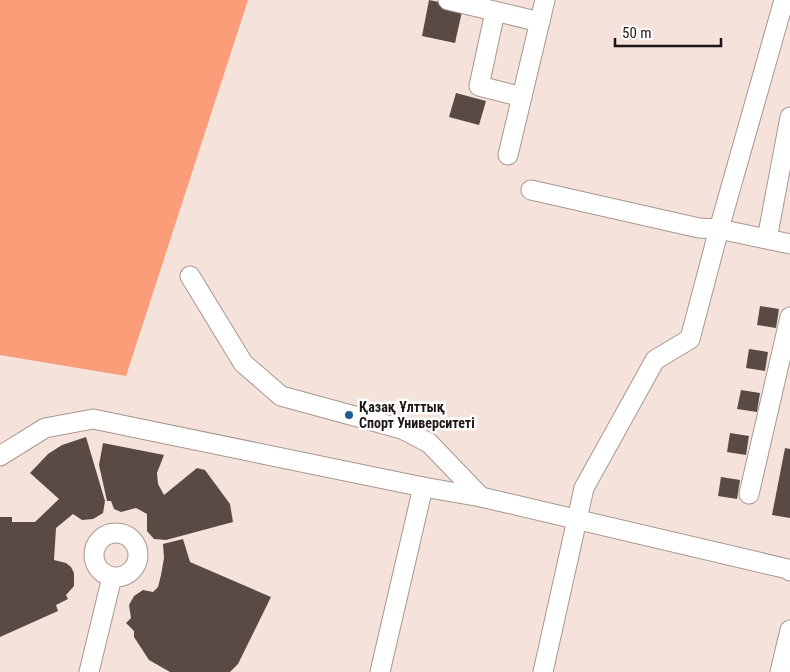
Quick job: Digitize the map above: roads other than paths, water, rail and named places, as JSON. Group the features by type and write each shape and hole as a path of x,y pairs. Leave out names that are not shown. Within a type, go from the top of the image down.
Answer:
{"lane":[{"path":"448,0 540,22"},
{"path":"508,155 545,0"},
{"path":"543,672 584,488 655,360 690,339 719,229 785,0 790,3"},
{"path":"495,12 479,86 522,97"},
{"path":"767,238 790,117"},
{"path":"531,190 700,228 719,229 790,244"},
{"path":"190,276 243,363 281,396 402,428 429,443 481,497"},
{"path":"749,494 790,316"},
{"path":"0,456 45,428 92,419 481,497 790,571"},
{"path":"380,672 424,487"},
{"path":"89,672 112,577"},
{"path":"780,672 790,630"}],"place":[{"name":"Қазақ Ұлттық Спорт Университеті","path":"349,415"}]}
